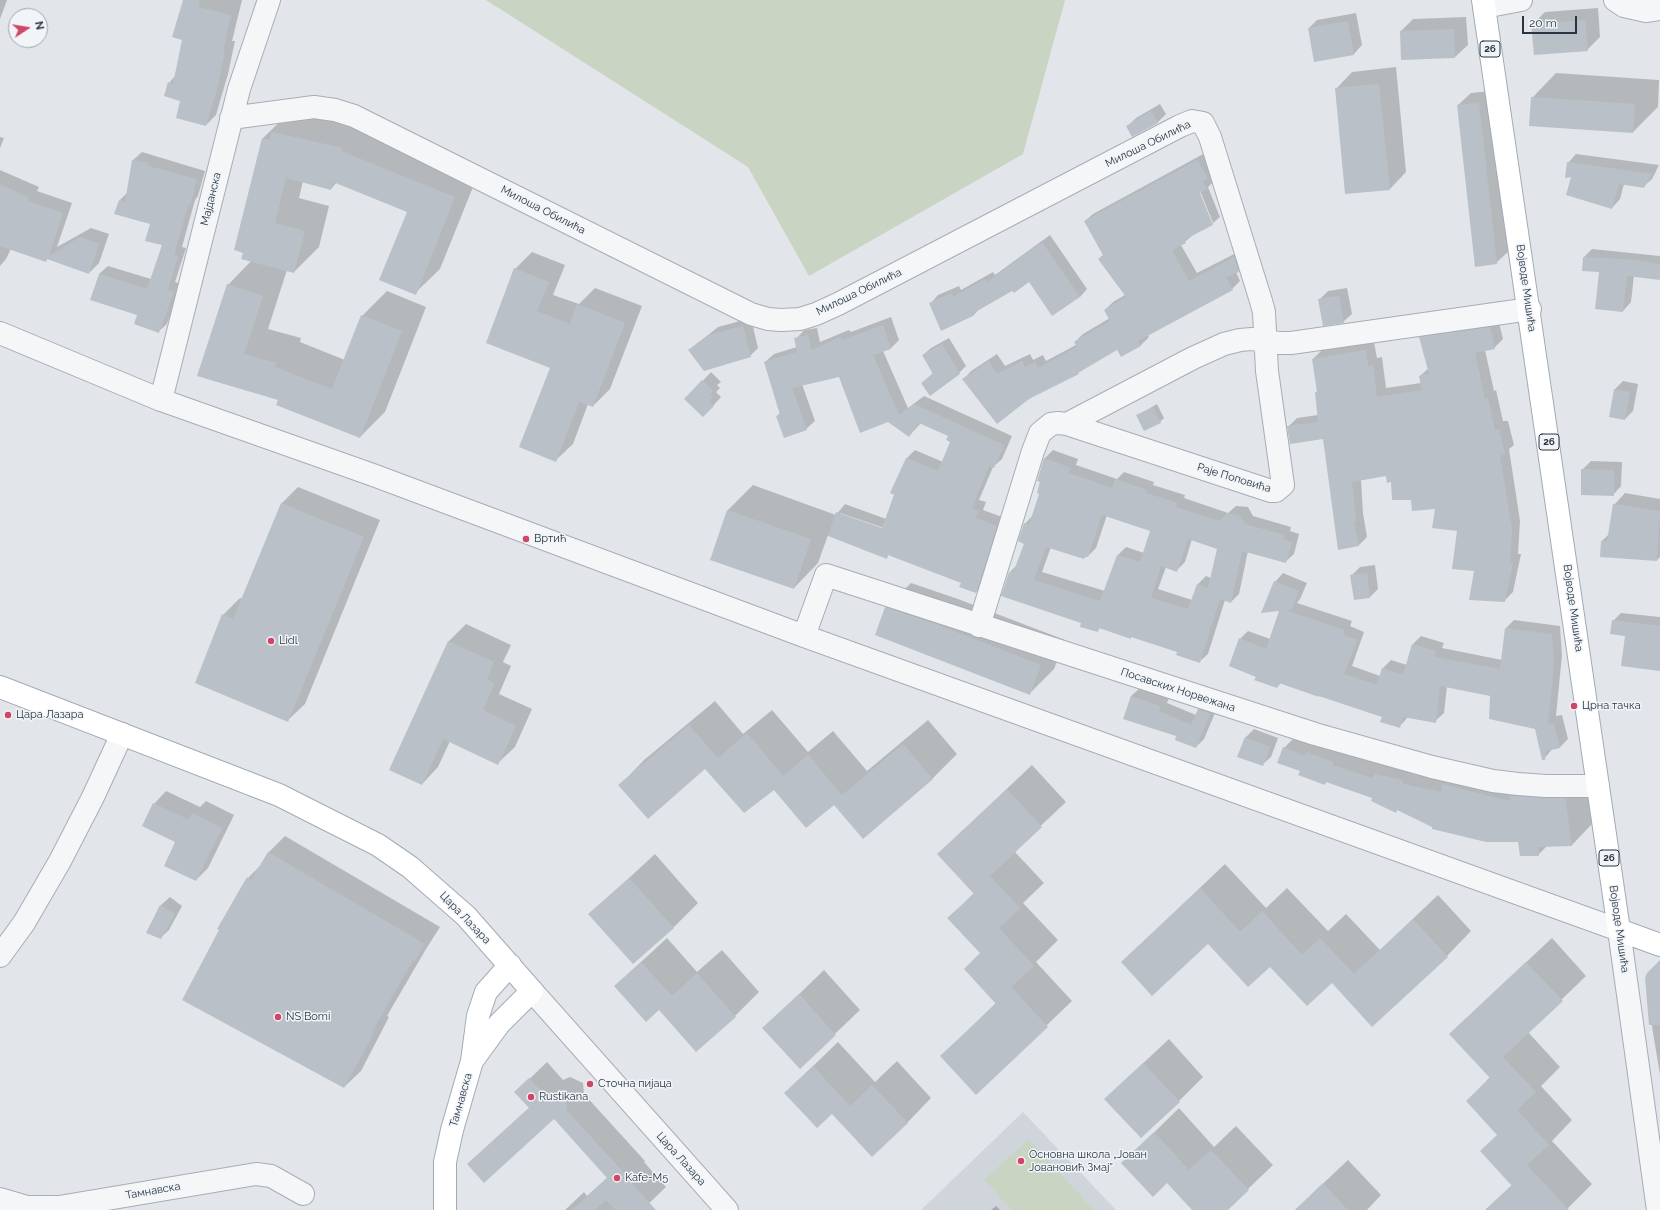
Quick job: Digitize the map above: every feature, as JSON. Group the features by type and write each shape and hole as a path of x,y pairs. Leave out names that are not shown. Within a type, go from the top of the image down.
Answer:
{"main road":[{"name":"Војводе Мишића","path":"1484,4 1530,309 1619,930"},
{"name":"Цара Лазара","path":"0,687 279,795 378,845 410,867 466,916 532,991"},
{"path":"1619,930 1660,945"},
{"path":"472,1061 481,1005 491,986 510,965"},
{"path":"472,1061 500,1024 532,991"},
{"name":"Тамнавска","path":"444,1210 445,1162 452,1130 472,1061"}],"street":[{"name":"Мајданска","path":"161,400 231,118 250,50 269,0"},
{"name":"Војводе Мишића","path":"1484,4 1521,0"},
{"path":"1615,0 1624,6 1646,11 1660,9"},
{"name":"Милоша Обилића","path":"231,118 314,107 335,110 354,116 751,314 768,319 781,320 800,318 816,314 838,304 1192,121 1203,123 1210,137 1261,301 1265,340"},
{"name":"Раје Поповића","path":"1067,424 1192,358 1224,344 1240,340 1265,340 1278,343 1291,343 1530,309"},
{"path":"0,333 161,400 373,475 804,636 1619,930"},
{"name":"Раје Поповића","path":"979,626 1040,433 1051,424 1067,424 1271,491 1276,491 1283,485 1265,340"},
{"name":"Посавских Норвежана","path":"804,636 826,576 1316,734 1432,767 1493,781 1518,784 1546,786 1598,786"},
{"path":"0,956 24,923 60,861 93,797 122,734"},
{"name":"Војводе Мишића","path":"1619,930 1658,1210"},
{"name":"Цара Лазара","path":"532,991 727,1210"},
{"name":"Тамнавска","path":"0,1199 27,1207 59,1207 256,1174 271,1176 303,1194"}],"shaded area":[{"name":"Основна школа „Јован Јовановић Змај”","path":"1023,1112 1116,1210 921,1210"}],"green space":[{"path":"486,0 1065,0 1023,154 809,276 748,167"},
{"path":"1029,1139 1094,1210 1012,1210 984,1180"}],"building":[{"path":"183,0 200,0 198,7 231,15 223,51 225,51 218,85 206,126 176,118 180,101 164,96 168,82 173,84 182,40 172,37"},
{"path":"1585,20 1588,51 1534,55 1531,24"},
{"path":"1348,21 1354,55 1314,62 1308,28"},
{"path":"1454,29 1455,58 1401,60 1400,31"},
{"path":"1379,84 1390,190 1345,194 1335,88"},
{"path":"1531,97 1635,104 1633,133 1529,126"},
{"path":"1479,103 1497,264 1475,267 1457,105"},
{"path":"1151,111 1158,123 1132,137 1126,126"},
{"path":"272,132 342,148 341,151 455,197 416,295 379,280 407,212 333,182 331,190 286,178 275,223 305,231 294,273 241,259 243,253 234,250 262,138 270,140"},
{"path":"132,160 149,163 148,166 197,179 174,255 178,256 168,290 174,292 159,333 134,324 137,315 90,300 99,274 147,289 162,245 145,241 150,224 114,214 119,200 125,202"},
{"path":"1197,160 1208,178 1203,181 1207,189 1200,193 1213,225 1184,240 1186,243 1172,250 1189,281 1234,257 1239,272 1226,277 1233,290 1138,341 1141,346 1121,357 1117,350 1078,373 1079,374 1029,399 997,424 962,379 989,361 997,374 1022,361 1025,367 1035,362 1038,368 1077,347 1074,342 1110,321 1104,310 1126,297 1098,259 1103,255 1084,221"},
{"path":"1567,162 1652,174 1644,188 1619,184 1612,209 1566,195 1571,177 1565,178"},
{"path":"0,184 29,198 28,201 63,213 49,256 80,237 99,244 89,274 47,259 46,262 0,246"},
{"path":"1042,242 1080,297 1052,316 1029,282 1014,293 1012,291 972,314 973,316 941,331 929,303 952,293 953,297 985,279 987,282"},
{"path":"1583,257 1636,260 1660,264 1660,280 1627,276 1623,312 1595,309 1599,272 1582,271"},
{"path":"514,268 549,282 537,311 570,324 577,304 625,323 593,407 579,402 556,462 519,447 550,368 486,343"},
{"path":"227,284 263,296 244,354 277,363 275,367 332,389 361,315 402,331 360,438 276,405 278,400 197,376"},
{"path":"1339,296 1344,323 1323,326 1318,299"},
{"path":"883,325 891,349 873,355 899,415 914,404 1004,445 994,468 989,466 972,508 979,511 976,518 997,526 976,593 959,587 961,583 888,555 887,559 828,536 836,512 882,528 894,495 890,493 906,458 938,471 950,442 946,440 948,436 919,423 909,437 888,422 860,433 839,377 792,388 807,430 784,438 776,416 780,415 764,362 797,352 794,338 808,335 811,350 841,337 842,340"},
{"path":"743,326 751,357 704,371 688,350 708,335"},
{"path":"1490,327 1495,349 1475,353 1485,399 1488,398 1495,430 1499,429 1505,454 1500,456 1512,530 1510,562 1513,563 1505,602 1469,600 1474,571 1452,569 1457,531 1432,528 1435,509 1412,511 1411,500 1392,500 1391,482 1387,483 1386,476 1352,482 1356,522 1354,522 1359,546 1338,550 1323,439 1290,444 1287,426 1318,422 1315,392 1317,392 1312,359 1366,350 1368,366 1373,365 1377,397 1422,390 1419,376 1429,374 1419,337"},
{"path":"942,344 960,374 930,396 921,383 933,374 922,355"},
{"path":"702,380 713,391 710,394 713,397 709,401 714,406 703,417 684,399"},
{"path":"1614,389 1630,392 1625,420 1609,417"},
{"path":"1153,407 1161,423 1144,431 1136,415"},
{"path":"1044,458 1071,468 1069,473 1112,488 1115,479 1147,490 1146,493 1178,503 1176,507 1219,521 1227,513 1239,515 1245,524 1284,535 1283,539 1292,542 1286,563 1242,551 1231,603 1220,599 1200,663 1176,655 1177,652 1131,637 1131,639 1099,628 1098,632 1080,627 1081,623 1001,596 1009,572 1013,573 1024,544 1018,541 1024,523 1029,525 1039,494 1037,493 1040,482 1037,481","holes":["1102,515 1150,531 1140,562 1117,555 1100,601 1034,580 1046,547 1084,559 1085,556 1088,557","1188,539 1217,549 1208,588 1197,584 1188,609 1151,598 1161,566 1177,572"]},
{"path":"1581,469 1614,470 1614,496 1581,495"},
{"path":"281,503 364,537 288,722 195,683 222,614 233,619"},
{"path":"1613,504 1660,511 1657,561 1600,557 1601,541 1607,541"},
{"path":"727,510 811,539 794,589 710,560"},
{"path":"1367,573 1370,598 1354,600 1350,575"},
{"path":"1274,581 1299,591 1292,609 1285,610 1344,630 1343,635 1357,640 1344,674 1377,685 1382,668 1403,675 1412,644 1436,651 1435,657 1500,669 1505,628 1552,634 1554,664 1548,724 1554,723 1560,748 1546,751 1545,760 1542,760 1535,729 1489,719 1490,696 1440,686 1436,723 1403,717 1400,728 1380,722 1382,717 1319,696 1279,683 1277,688 1254,680 1256,677 1229,666 1239,638 1266,649 1279,611 1261,613"},
{"path":"885,607 933,623 1041,665 1030,695 875,635"},
{"path":"1612,620 1660,626 1660,671 1621,666 1625,636 1610,634"},
{"path":"448,641 494,662 487,679 495,683 483,710 516,726 498,765 443,739 422,785 389,770"},
{"path":"1131,696 1161,706 1159,711 1191,725 1198,709 1210,714 1196,748 1175,740 1176,736 1123,719"},
{"path":"689,725 718,758 747,733 783,776 808,755 842,795 903,744 933,779 863,839 834,805 806,828 774,790 744,813 705,769 648,819 618,785"},
{"path":"1245,737 1270,747 1263,766 1237,757"},
{"path":"1283,747 1305,756 1306,752 1334,762 1332,765 1372,778 1375,774 1403,780 1403,784 1441,792 1442,784 1510,801 1510,796 1565,798 1572,846 1538,847 1539,856 1520,856 1518,842 1486,842 1432,829 1432,827 1397,810 1396,813 1371,801 1372,798 1326,782 1325,785 1298,775 1300,771 1277,763"},
{"path":"1007,789 1042,827 990,876 1020,908 999,928 1034,966 1011,987 1048,1027 976,1095 940,1056 996,1004 964,969 980,953 947,918 974,894 937,854"},
{"path":"153,803 189,820 192,813 222,828 196,881 164,866 175,842 142,826"},
{"path":"268,852 425,944 415,961 413,960 372,1032 374,1033 344,1088 182,1000 219,930 217,929 247,877 251,880"},
{"path":"629,878 674,928 633,964 588,914"},
{"path":"1200,888 1240,932 1262,911 1302,955 1320,938 1354,974 1413,919 1448,957 1372,1027 1332,983 1307,1006 1270,967 1248,987 1208,944 1152,996 1121,962"},
{"path":"160,905 175,914 161,939 146,933"},
{"path":"1660,960 1660,1025 1649,1025 1645,978 1647,973"},
{"path":"641,962 672,996 697,973 736,1017 696,1052 659,1010 646,1022 614,986"},
{"path":"1526,962 1563,1001 1503,1057 1536,1092 1517,1110 1549,1145 1527,1165 1569,1210 1486,1210 1512,1186 1480,1151 1497,1135 1466,1101 1490,1078 1449,1034"},
{"path":"799,994 836,1035 800,1069 762,1028"},
{"path":"1143,1063 1180,1102 1141,1138 1104,1099"},
{"path":"813,1066 850,1106 872,1085 908,1123 872,1157 832,1114 817,1128 784,1093"},
{"path":"529,1078 546,1096 553,1093 566,1100 567,1111 629,1178 628,1179 656,1210 616,1210 606,1200 595,1210 572,1210 607,1178 554,1119 484,1183 467,1164 529,1108 514,1092"},
{"path":"1154,1132 1189,1170 1211,1150 1249,1190 1228,1210 1192,1210 1167,1183 1153,1197 1121,1163"},
{"path":"1323,1183 1348,1210 1295,1210"}],"place":[{"name":"Вртић","path":"526,539"},
{"name":"Lidl","path":"271,641"},
{"name":"Црна тачка","path":"1574,706"},
{"name":"Цара Лазара","path":"8,715"},
{"name":"NS Bomi","path":"278,1017"},
{"name":"Сточна пијаца","path":"590,1084"},
{"name":"Rustikana","path":"531,1097"},
{"name":"Основна школа „Јован Јовановић Змај”","path":"1021,1161"},
{"name":"Kafe-M5","path":"617,1178"}]}
